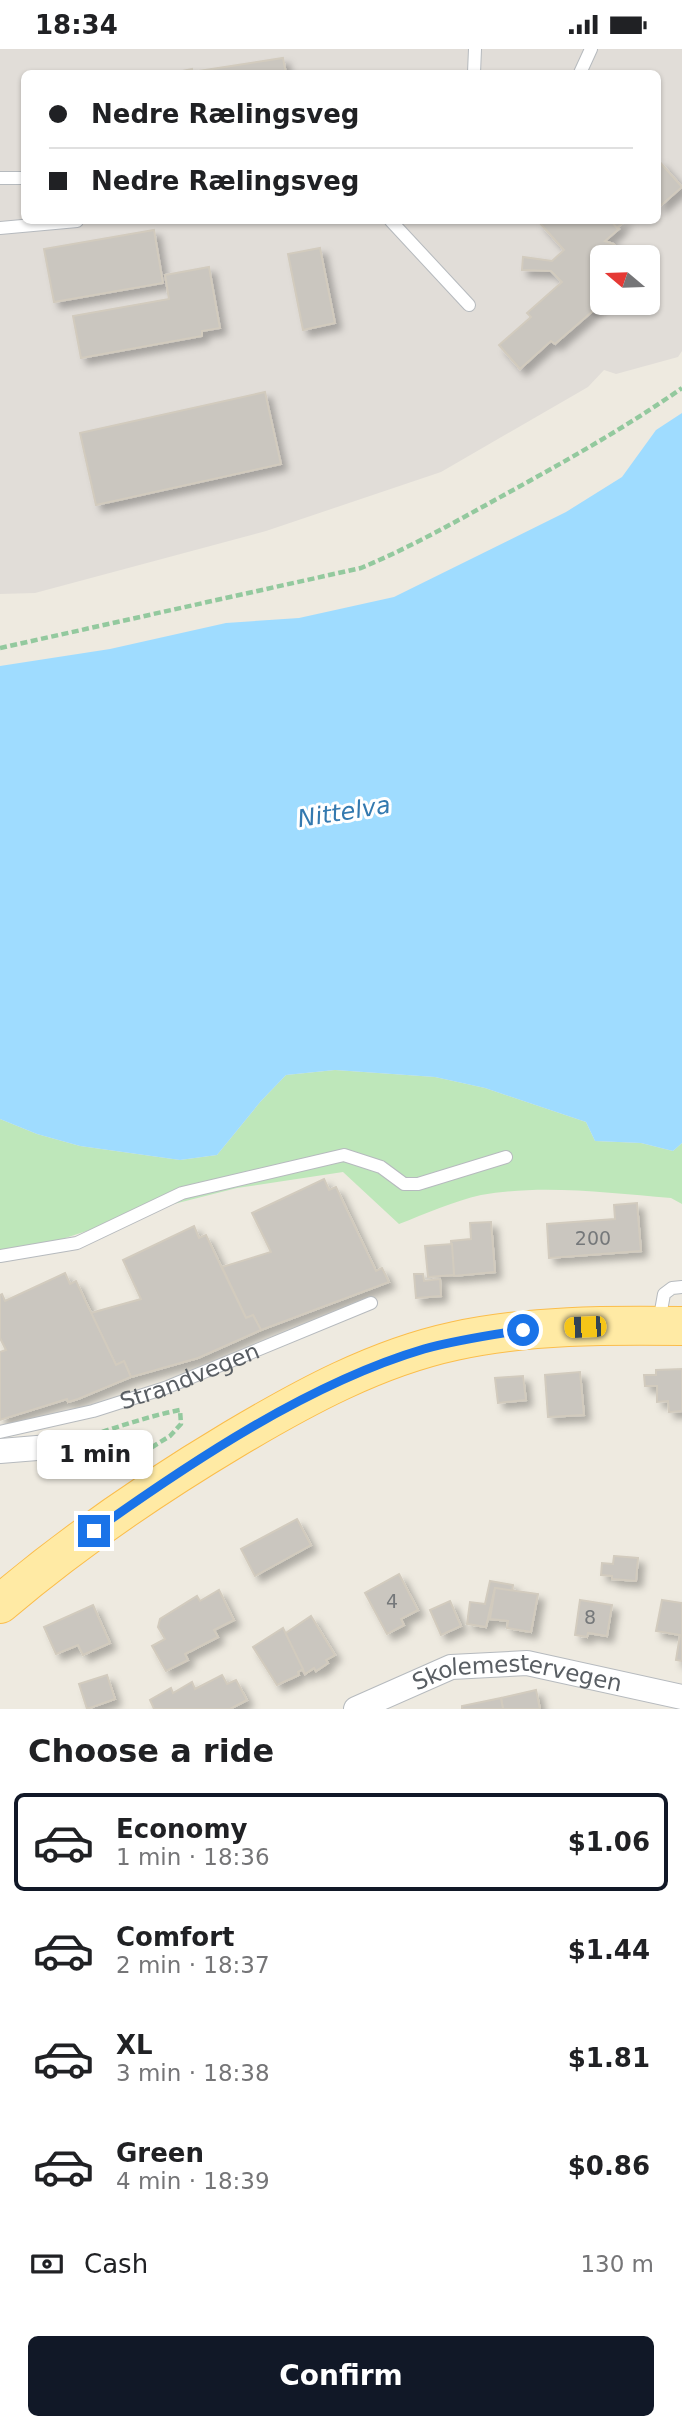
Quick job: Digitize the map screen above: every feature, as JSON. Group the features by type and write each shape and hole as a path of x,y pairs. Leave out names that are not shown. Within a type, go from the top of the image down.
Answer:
{"main road":[{"path":"0,1604 60,1555 189,1467 292,1406 362,1372 423,1350 489,1335 563,1327 670,1326"}],"street":[{"path":"0,1451 49,1447"},
{"name":"Skolemestervegen","path":"356,1709 451,1667 527,1663 682,1697"}],"lane":[{"path":"474,70 475,49"},
{"path":"581,70 591,49"},
{"path":"0,178 21,178"},
{"path":"0,228 44,224"},
{"path":"394,224 469,305"},
{"path":"0,1256 76,1243 182,1193 344,1154 381,1167 404,1184 418,1184 506,1157"},
{"path":"670,1326 664,1294 671,1288 682,1287"},
{"name":"Strandvegen","path":"0,1431 93,1411 153,1393 371,1303"}],"path":[{"path":"0,648 361,568 407,548 530,481 639,418 682,389"},
{"path":"49,1447 115,1429 144,1417 180,1410 181,1424 170,1436 120,1467 118,1485"}],"shaded area":[{"path":"0,49 682,49 682,351 678,357 616,374 604,370 588,387 441,472 266,531 35,593 0,594"}],"green space":[{"path":"335,1070 435,1077 485,1088 586,1122 595,1141 641,1143 673,1151 682,1143 682,1204 671,1198 528,1190 481,1195 399,1224 343,1172 237,1188 154,1209 50,1243 0,1251 0,1119 37,1134 80,1146 180,1160 217,1155 286,1075"}],"water":[{"name":"Nittelva","path":"682,413 682,1143 673,1151 641,1143 595,1141 586,1122 485,1088 435,1077 335,1070 286,1075 217,1155 180,1160 80,1146 37,1134 0,1119 0,666 110,649 226,623 299,618 394,597 566,512 622,477 656,430"}],"building":[{"path":"283,58 285,70 205,70"},
{"path":"661,163 682,187 661,205"},
{"path":"541,224 614,224 619,229 605,241 615,245 590,245 590,313 555,344 551,341 520,369 499,345 531,317 527,313 562,282 551,271 522,270 523,257 552,261 564,250"},
{"path":"154,230 163,283 54,302 44,249"},
{"path":"320,248 335,323 303,330 288,254"},
{"path":"209,267 220,328 202,331 202,336 81,358 73,316 169,299 165,275"},
{"path":"265,392 281,464 96,505 80,433"},
{"path":"324,1179 329,1190 336,1187 376,1271 382,1268 389,1282 261,1330 253,1315 246,1318 222,1267 271,1252 252,1213"},
{"path":"637,1203 641,1251 549,1258 547,1224 615,1219 614,1205"},
{"path":"491,1222 495,1272 454,1276 451,1241 471,1239 470,1223"},
{"path":"194,1226 199,1238 206,1235 246,1318 253,1315 261,1330 198,1358 131,1377 124,1361 116,1365 91,1313 141,1299 123,1260"},
{"path":"452,1244 454,1275 428,1277 425,1246"},
{"path":"65,1273 70,1284 76,1281 116,1365 124,1361 131,1377 78,1399 68,1402 67,1399 0,1420 0,1352 6,1350 0,1338 0,1295 2,1294 5,1301"},
{"path":"414,1274 423,1274 424,1281 440,1279 441,1296 416,1298"},
{"path":"682,1369 682,1411 669,1412 668,1401 657,1402 657,1386 645,1386 644,1375 656,1375 656,1370"},
{"path":"580,1372 584,1415 548,1417 545,1375"},
{"path":"523,1376 526,1400 498,1403 495,1378"},
{"path":"297,1519 311,1545 255,1576 241,1549"},
{"path":"614,1556 638,1558 636,1581 601,1575 602,1563 613,1564"},
{"path":"399,1574 418,1610 401,1619 404,1625 387,1634 365,1593"},
{"path":"490,1581 513,1585 512,1592 495,1588 486,1627 467,1624 470,1602 485,1604"},
{"path":"495,1588 538,1594 531,1632 507,1628 508,1621 490,1619"},
{"path":"219,1590 234,1620 214,1630 218,1637 185,1654 188,1660 166,1671 152,1646 165,1639 158,1627 160,1619 197,1596 200,1601"},
{"path":"580,1600 612,1605 607,1636 588,1633 587,1637 575,1635"},
{"path":"662,1600 682,1603 682,1661 676,1660 680,1635 656,1631"},
{"path":"450,1601 461,1626 441,1635 430,1610"},
{"path":"93,1605 110,1643 83,1655 78,1645 56,1654 44,1627"},
{"path":"311,1616 335,1655 316,1671 314,1668 305,1674 285,1636"},
{"path":"283,1628 303,1669 298,1672 299,1675 277,1685 253,1647"},
{"path":"107,1675 115,1699 87,1709 79,1684"},
{"path":"222,1675 227,1684 236,1680 247,1700 230,1709 154,1709 150,1700 171,1688 173,1693 192,1682 195,1689"},
{"path":"536,1690 540,1709 503,1709 501,1698"},
{"path":"501,1698 503,1709 462,1709 462,1706"}],"route":[{"path":"94,1531 189,1467 258,1425 327,1388 392,1360 423,1350 523,1330"}]}
